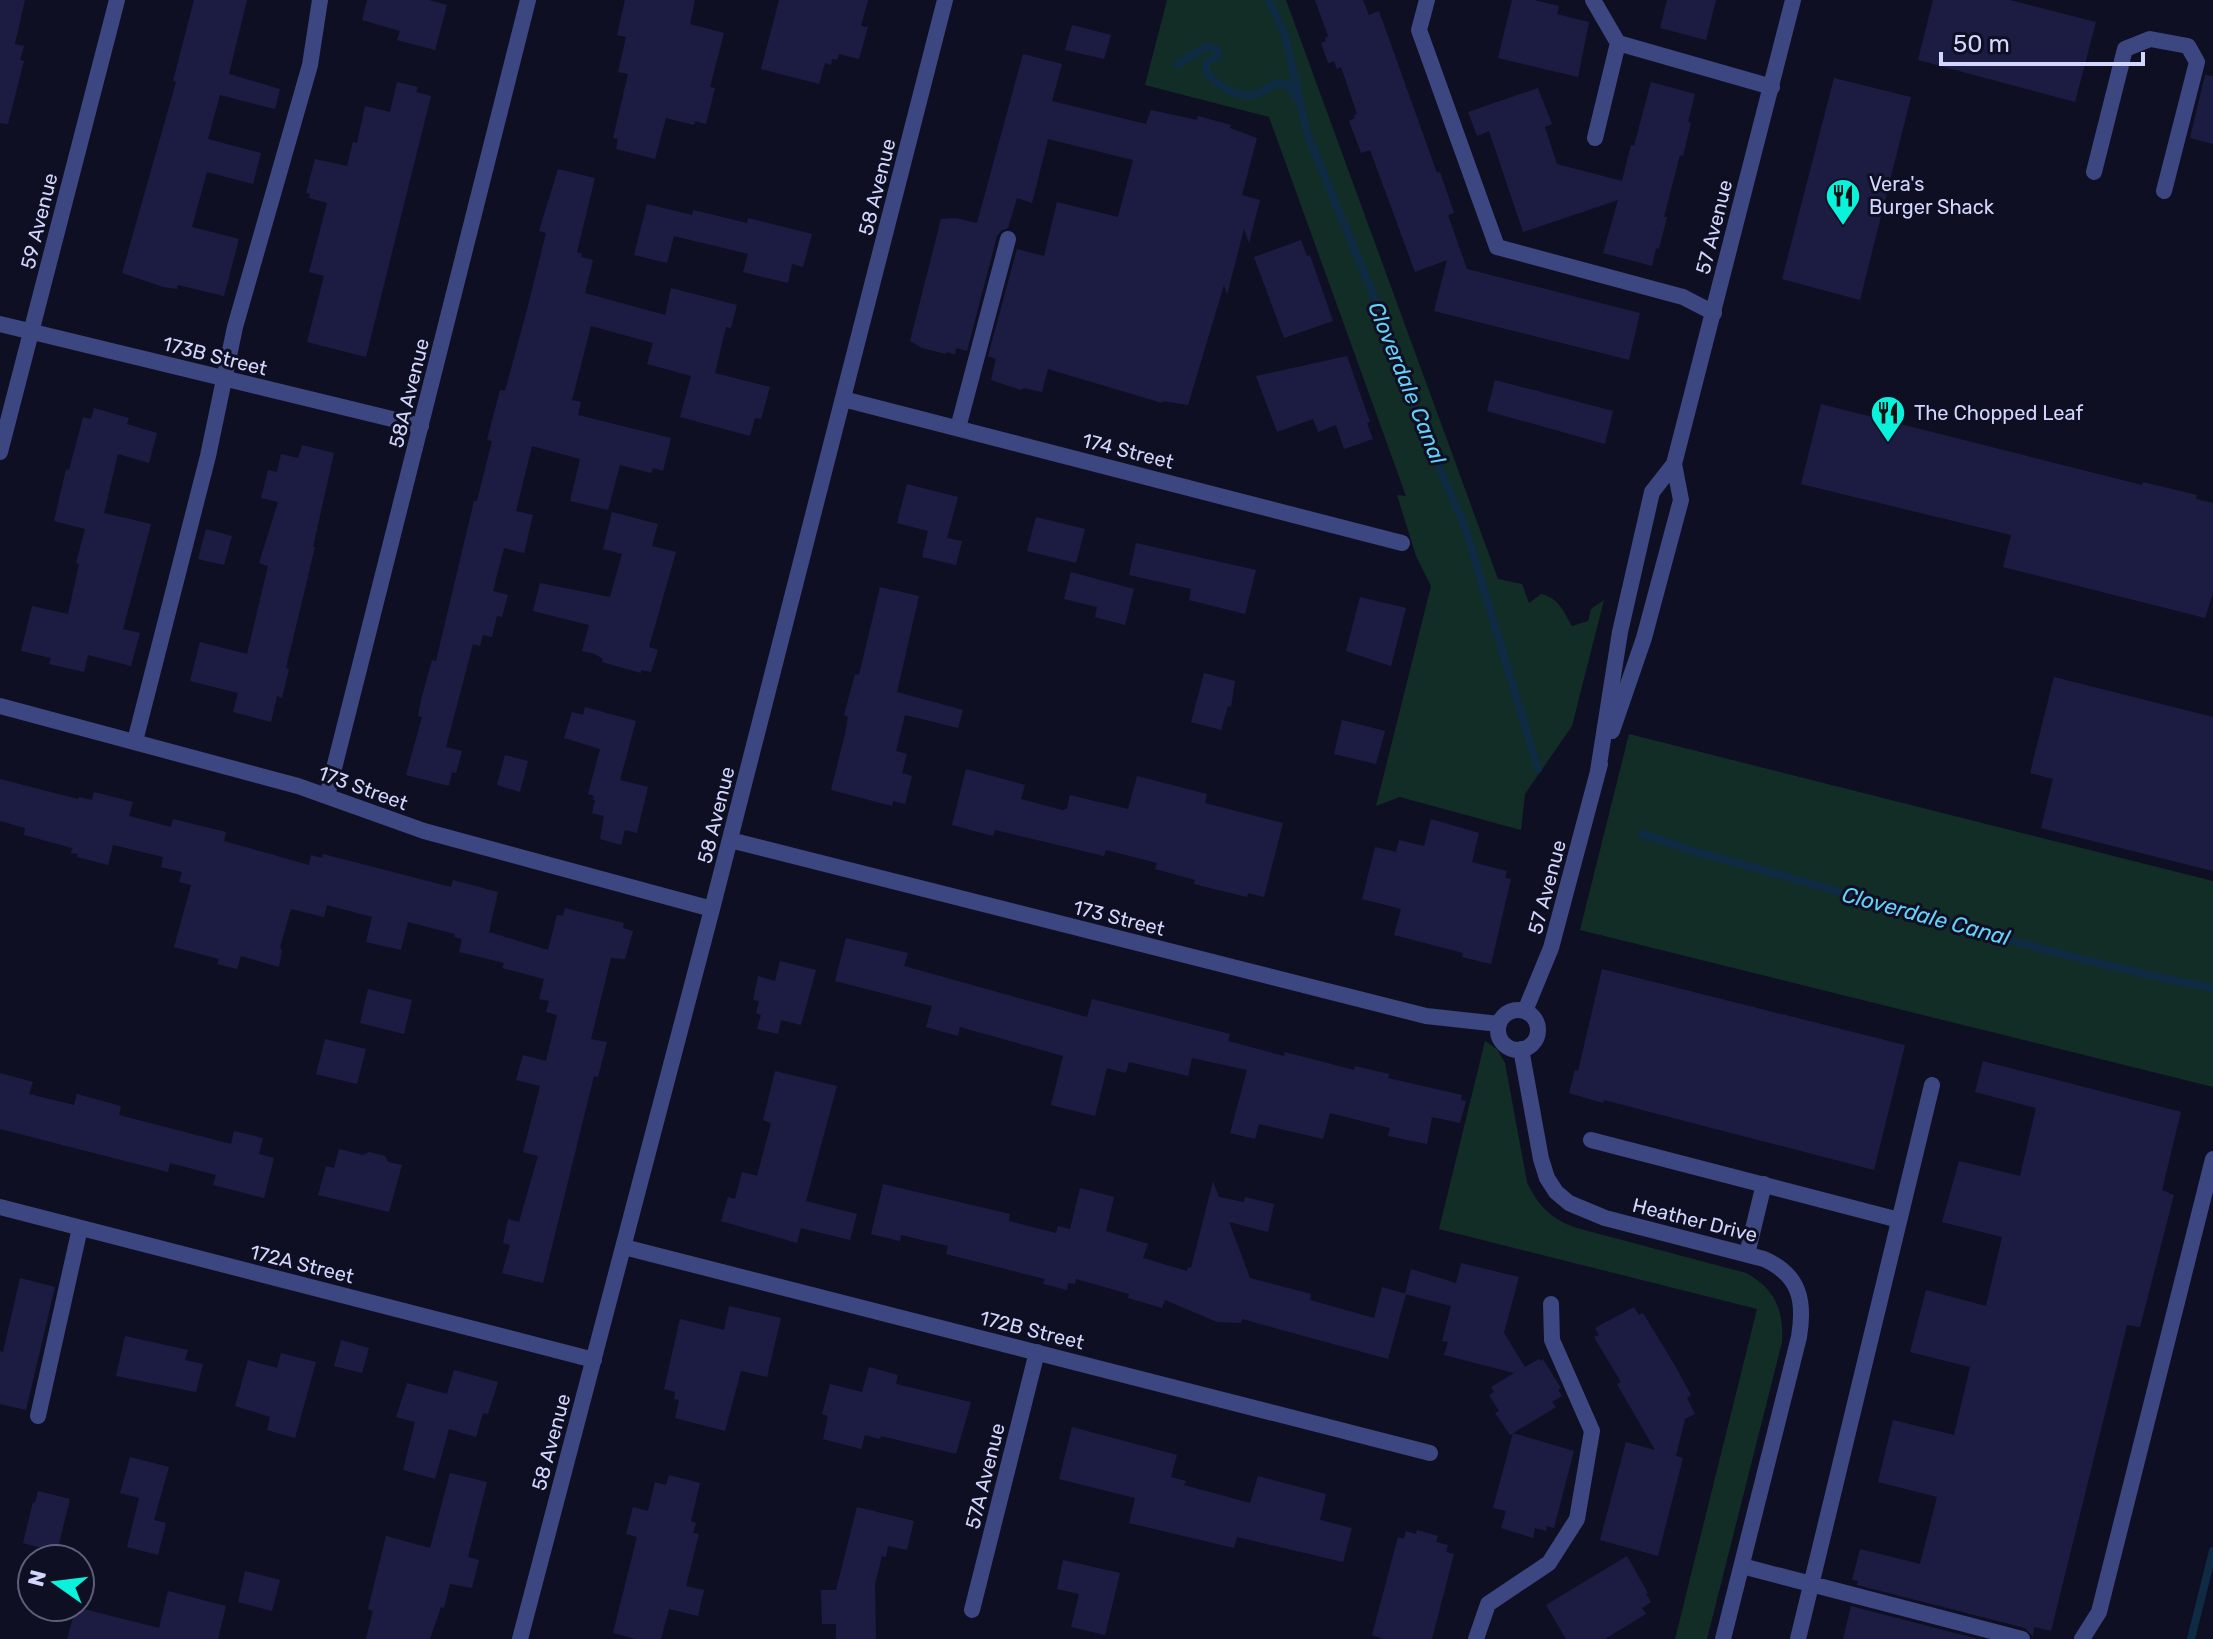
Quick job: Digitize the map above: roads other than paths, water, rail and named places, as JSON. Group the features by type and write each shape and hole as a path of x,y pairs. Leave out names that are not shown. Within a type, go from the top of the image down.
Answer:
{"street":[{"name":"59 Avenue","path":"0,452 117,0"},
{"path":"135,741 208,456 223,379 310,65 320,0"},
{"name":"58A Avenue","path":"327,796 528,0"},
{"name":"58 Avenue","path":"520,1639 730,840 945,0"},
{"path":"1427,0 1419,30 1497,247 1683,297 1714,313"},
{"path":"1593,0 1618,43 1595,138"},
{"name":"57 Avenue","path":"1598,771 1620,632 1652,492 1674,464 1793,0"},
{"path":"2094,172 2125,49 2150,39 2188,46 2197,62 2164,191"},
{"path":"1618,43 1772,87"},
{"path":"958,428 1008,239"},
{"name":"173B Street","path":"0,324 421,426"},
{"name":"174 Street","path":"843,399 1402,543"},
{"name":"57 Avenue","path":"1525,1011 1551,948 1598,771 1644,638 1681,500 1674,464"},
{"name":"173 Street","path":"0,706 298,786 424,831 712,909"},
{"name":"173 Street","path":"730,840 1426,1016 1499,1024"},
{"path":"1525,1011 1535,1019 1538,1032 1532,1044 1513,1049 1502,1042 1499,1024 1506,1014 1525,1011"},
{"name":"Heather Drive","path":"1521,1049 1541,1159 1547,1178 1556,1192 1569,1203 1605,1218 1747,1254 1780,1266 1799,1294 1803,1315 1799,1337 1723,1639"},
{"path":"1798,1639 1932,1085"},
{"path":"1591,1140 1899,1220"},
{"path":"2082,1639 2099,1612 2213,1159"},
{"path":"1747,1254 1764,1184"},
{"name":"172A Street","path":"0,1207 594,1360"},
{"path":"38,1416 80,1228"},
{"name":"172B Street","path":"624,1247 1430,1453"},
{"path":"1476,1639 1488,1604 1549,1563 1577,1519 1592,1431 1552,1340 1551,1304"},
{"name":"57A Avenue","path":"972,1610 1037,1352"},
{"path":"1742,1566 2022,1639"}],"waterway":[{"name":"Cloverdale Canal","path":"1269,0 1285,35 1307,133 1387,329 1421,426 1464,524 1538,769"},
{"path":"1178,64 1207,46 1217,49 1218,55 1206,63 1206,71 1220,85 1233,92 1252,95 1277,83 1287,84 1297,100"},
{"name":"Cloverdale Canal","path":"1642,834 2019,943 2213,988"},
{"name":"Cloverdale Canal","path":"2191,1639 2213,1551"}],"place":[{"name":"Vera's Burger Shack","path":"1843,227"},
{"name":"The Chopped Leaf","path":"1888,444"}]}
